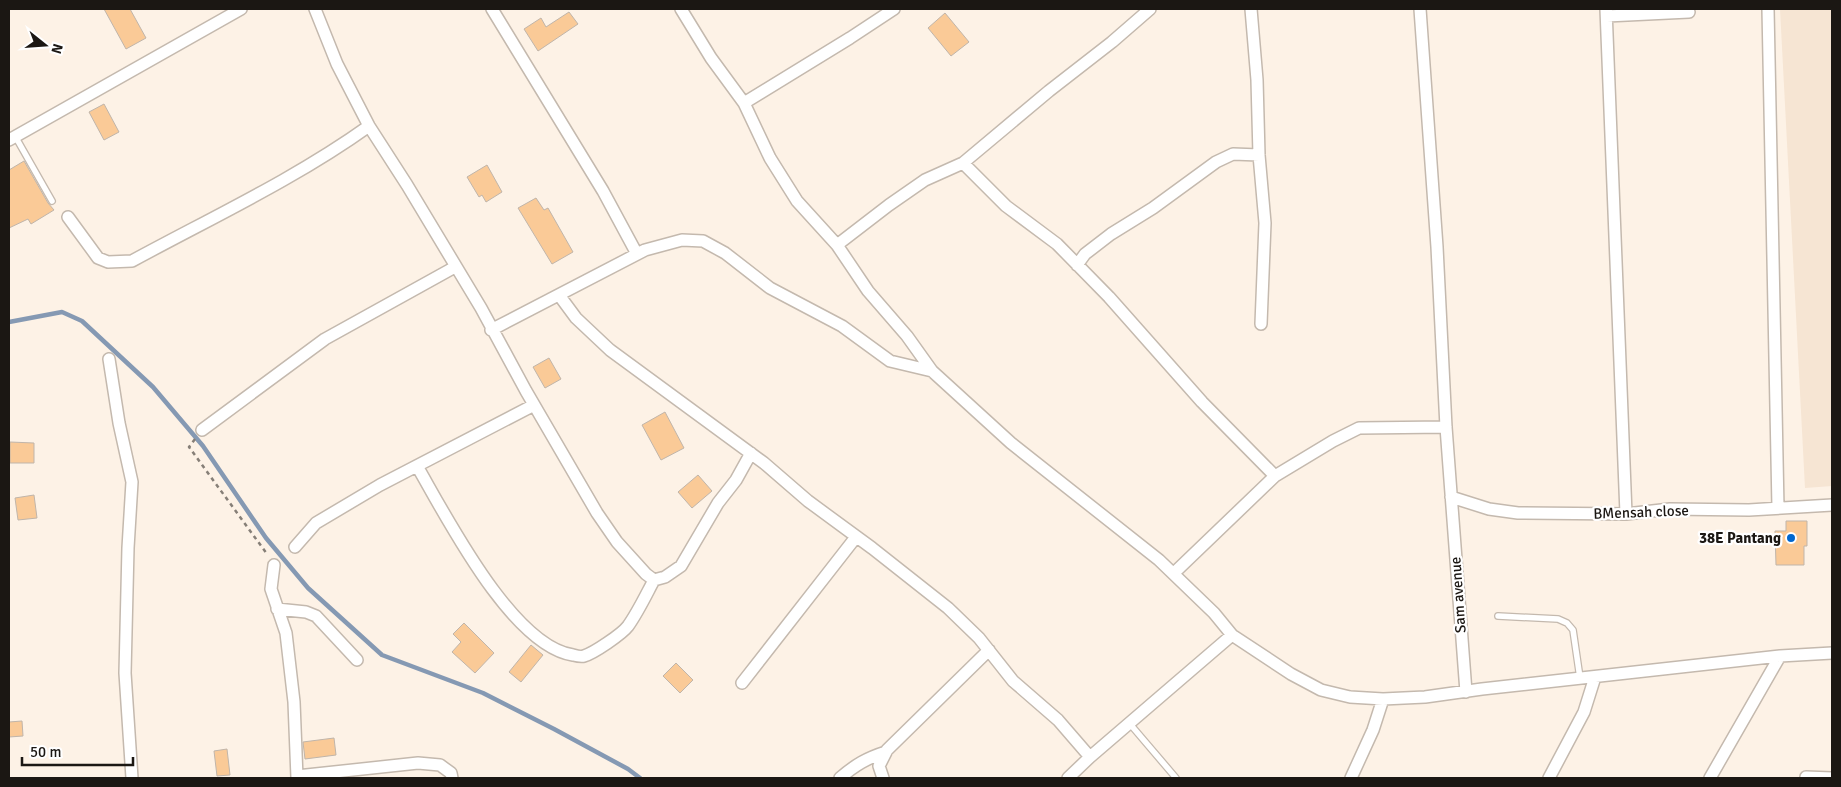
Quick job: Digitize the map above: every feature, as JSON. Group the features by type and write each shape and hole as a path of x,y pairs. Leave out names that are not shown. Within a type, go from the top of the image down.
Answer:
{"street":[{"path":"12,138 241,9"},
{"path":"315,9 337,64 369,126 481,308 491,330 597,512 612,535 646,574 654,580"},
{"path":"492,9 603,191 637,254"},
{"path":"681,9 712,58 744,103 770,158 797,201 837,245 868,291 907,336 932,371 1011,443 1094,507 1174,573 1214,613 1232,635 1291,674 1321,690 1350,697 1383,699 1425,698 1595,676 1780,656 1832,653"},
{"path":"744,103 894,9"},
{"path":"837,245 925,180 963,163 1150,9"},
{"path":"1251,9 1258,80 1259,156 1265,223 1261,324"},
{"name":"Sam avenue","path":"1420,9 1437,247 1446,427 1466,692"},
{"path":"1768,9 1778,508"},
{"path":"1626,514 1607,13 1689,12"},
{"path":"68,217 98,258 108,262 132,261 292,175 369,126"},
{"path":"1077,265 1085,254 1110,234 1153,208 1216,162 1233,154 1259,156"},
{"path":"963,163 1006,206 1057,244 1150,342 1202,402 1275,476"},
{"path":"491,330 645,250 682,240 703,241 725,254 770,288 842,326 890,361 932,371"},
{"path":"202,430 325,339 455,267"},
{"path":"559,295 576,318 610,350 751,453 808,501 948,608 980,638 1013,682 1058,720 1090,757"},
{"path":"109,360 132,482 128,548 125,673 132,778"},
{"path":"295,546 316,523 380,485 534,405"},
{"path":"1174,573 1275,476 1359,428 1446,427"},
{"path":"417,466 474,565 503,603 536,636 561,653 582,657 597,650 627,627 654,580 665,577 681,566 718,503 736,480 751,453"},
{"name":"BMensah close","path":"1451,497 1489,509 1518,513 1626,514 1670,509 1778,508 1832,505"},
{"path":"742,683 856,537"},
{"path":"274,565 271,589 286,633 294,702 297,777 418,763 440,765 451,773 452,778"},
{"path":"277,609 306,612 316,616 357,660"},
{"path":"1068,778 1232,635"},
{"path":"883,778 879,766 886,752 988,650"},
{"path":"1710,778 1780,656"},
{"path":"1549,778 1584,712 1595,676"},
{"path":"1351,778 1373,730 1383,699"},
{"path":"840,778 856,764 869,757 886,752"},
{"path":"1806,777 1832,778"}],"lane":[{"path":"12,138 52,201"},
{"path":"1498,616 1558,620 1567,623 1573,630 1580,678"},
{"path":"1130,724 1176,778"}],"path":[{"path":"189,447 274,565"}],"shaded area":[{"path":"1780,9 1832,9 1832,486 1805,488"}],"building":[{"path":"104,9 130,9 146,38 126,49"},
{"path":"569,12 578,24 538,51 524,29 541,18 546,27"},
{"path":"945,13 969,42 951,56 928,28"},
{"path":"104,104 119,132 104,140 89,112"},
{"path":"24,161 54,210 31,224 28,219 9,228 9,170"},
{"path":"487,165 502,192 486,202 482,195 479,197 467,177"},
{"path":"536,198 544,210 548,208 573,252 552,264 518,208"},
{"path":"549,358 561,379 545,388 533,367"},
{"path":"665,412 684,448 661,460 642,425"},
{"path":"10,442 34,443 34,463 10,463"},
{"path":"698,475 712,491 692,508 678,492"},
{"path":"34,495 37,518 18,520 15,498"},
{"name":"38E Pantang","path":"1786,521 1807,521 1807,546 1804,546 1804,565 1776,565 1775,531 1786,531"},
{"path":"464,623 494,653 475,673 452,652 461,642 453,634"},
{"path":"531,645 543,655 521,682 509,672"},
{"path":"676,663 693,680 680,693 663,676"},
{"path":"22,721 23,736 9,737 9,722"},
{"path":"334,738 336,755 305,759 303,742"},
{"path":"227,749 230,775 217,776 214,751"}],"waterway":[{"path":"9,322 62,312 82,321 153,387 203,446 266,538 308,588 382,655 483,693 628,769 640,778"}],"place":[{"name":"38E Pantang","path":"1791,538"}]}
